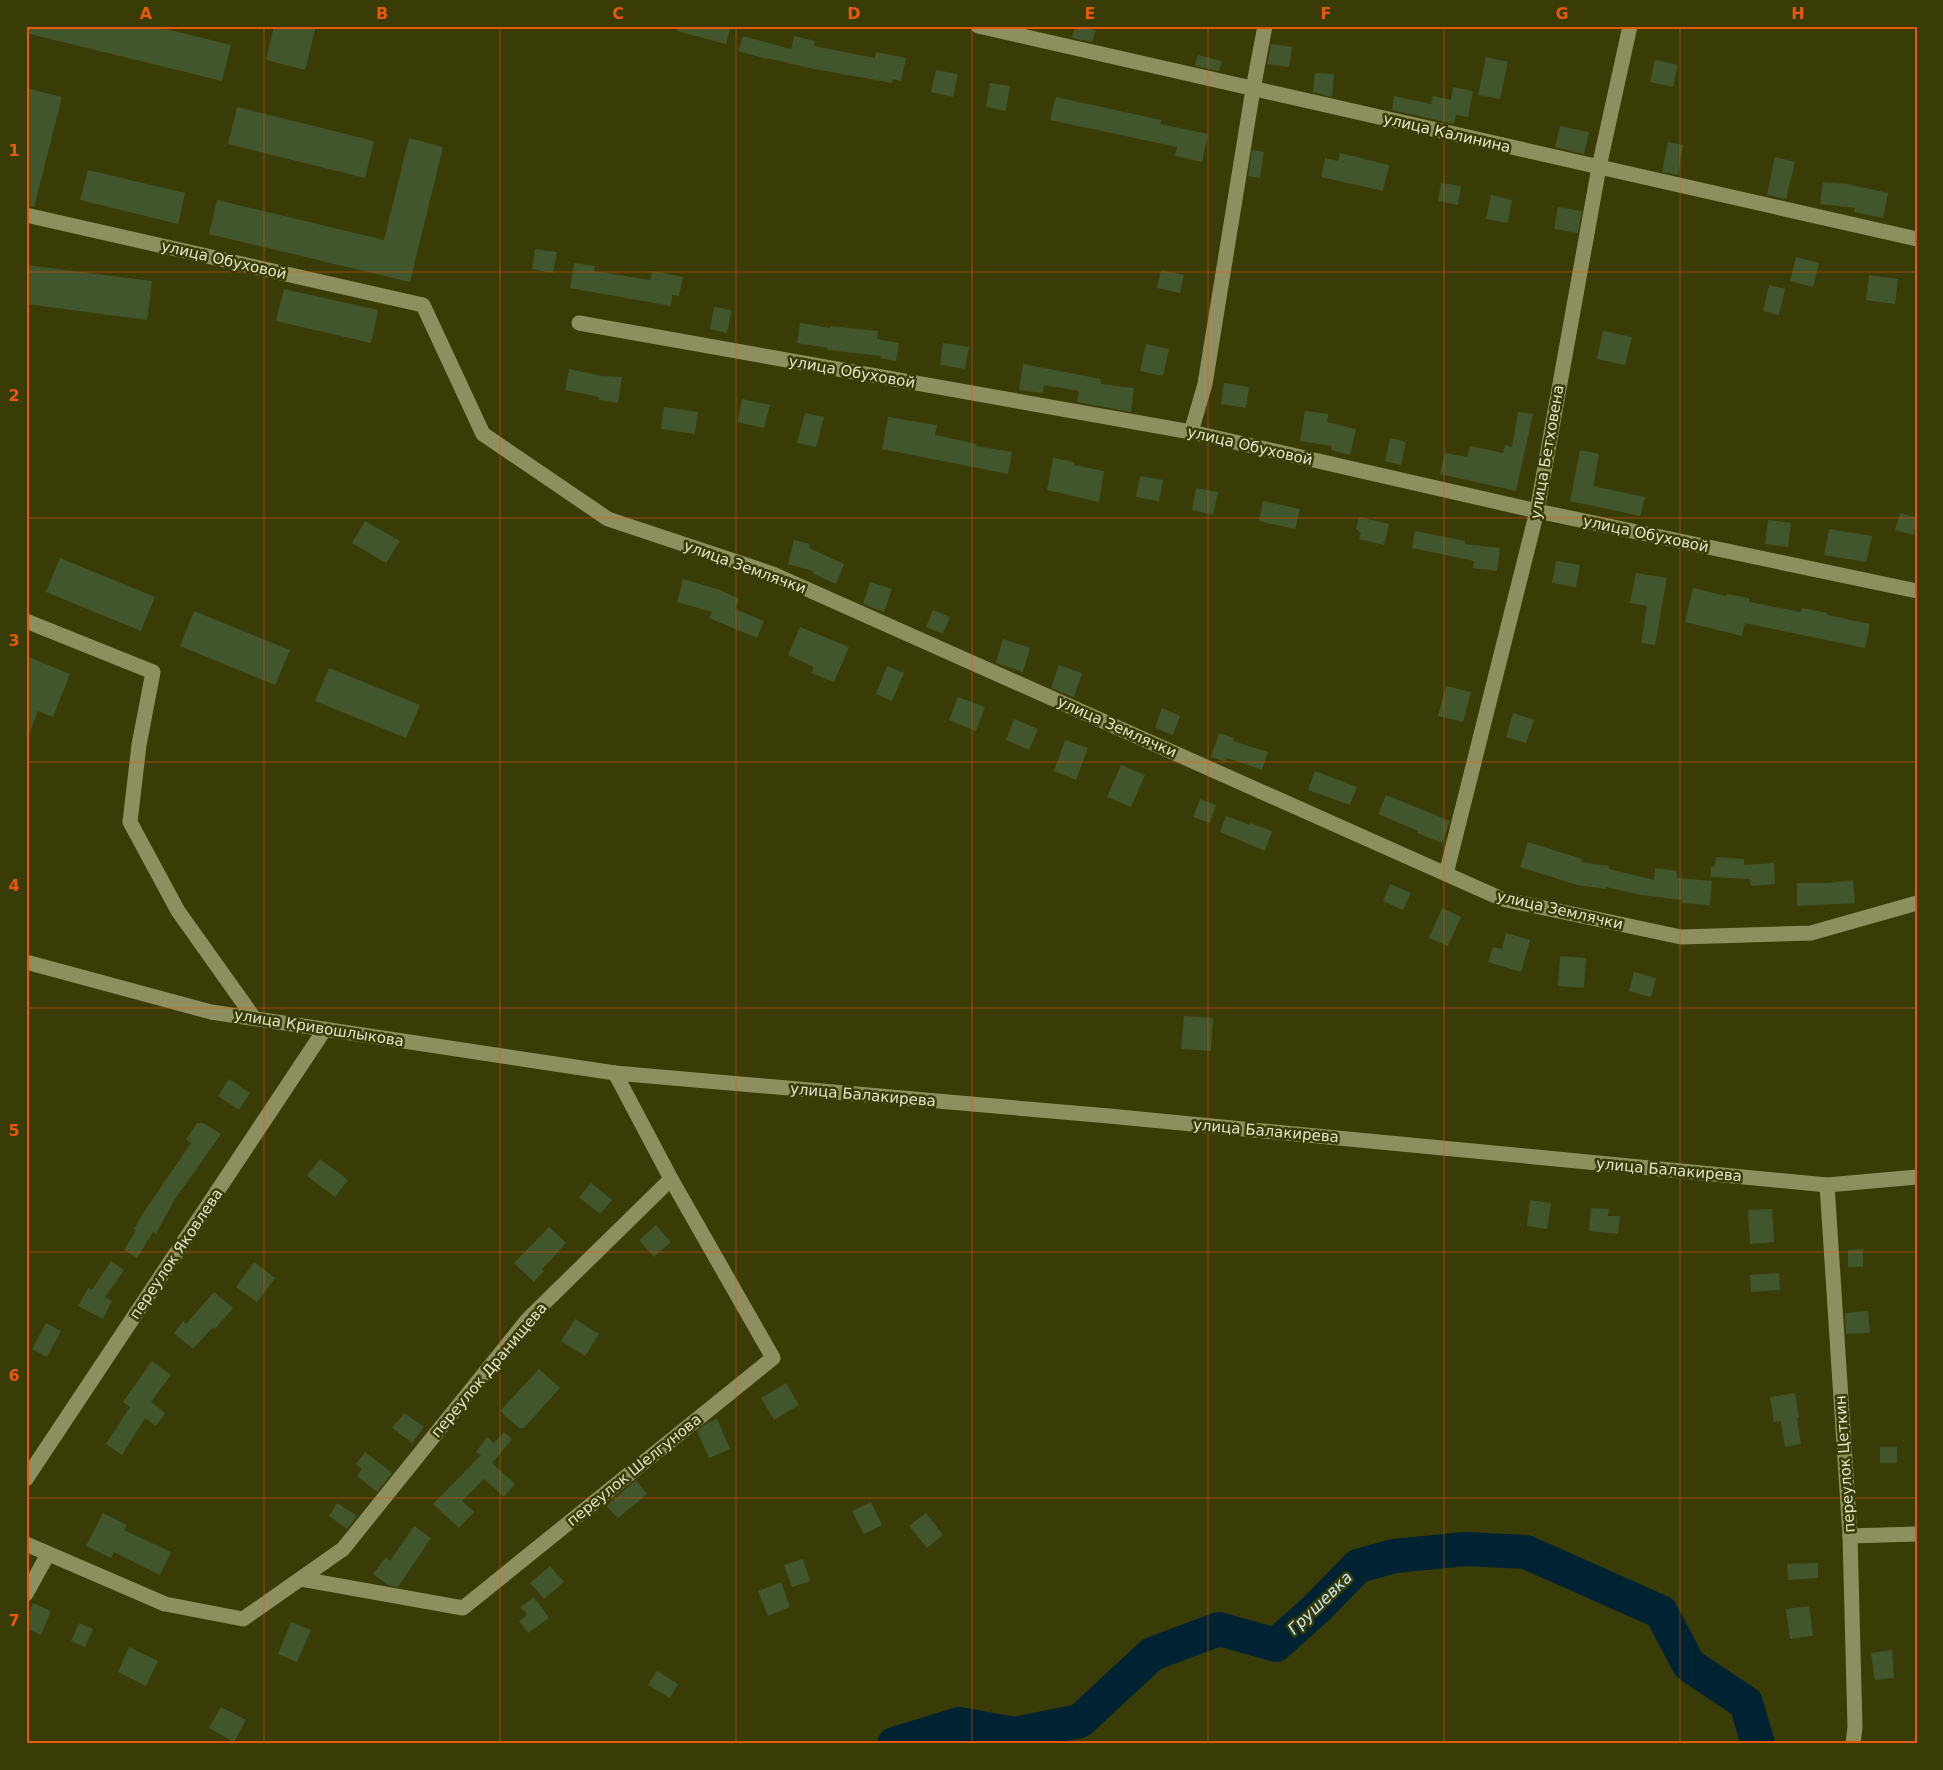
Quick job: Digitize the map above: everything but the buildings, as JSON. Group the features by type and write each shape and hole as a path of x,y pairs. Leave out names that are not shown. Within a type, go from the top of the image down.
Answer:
{"street":[{"name":"улица Калинина","path":"978,26 1917,239"},
{"path":"1191,432 1205,384 1252,89 1265,26"},
{"name":"улица Бетховена","path":"1446,874 1538,511 1598,167 1630,26"},
{"name":"улица Обуховой","path":"26,215 423,305"},
{"name":"улица Землячки","path":"423,305 483,434 608,519 773,574 1502,899 1681,937 1811,933 1917,903"},
{"name":"улица Обуховой","path":"579,323 1191,432 1538,511 1916,589"},
{"path":"26,621 152,672 139,745 130,822 178,911 254,1018"},
{"name":"улица Кривошлыкова","path":"26,962 211,1012 615,1073"},
{"name":"переулок Яковлева","path":"26,1479 326,1029"},
{"path":"615,1073 670,1179"},
{"name":"улица Балакирева","path":"615,1073 1119,1117 1827,1185 1917,1177"},
{"name":"переулок Шелгунова","path":"301,1579 462,1608 773,1358 670,1179"},
{"name":"переулок Дранищева","path":"48,1554 165,1604 243,1620 343,1549 528,1319 670,1179"},
{"name":"переулок Цеткин","path":"1827,1185 1850,1536 1855,1727 1853,1744"},
{"path":"1850,1536 1917,1534"},
{"path":"26,1544 48,1554 26,1594"}],"waterway":[{"name":"Грушевка","path":"894,1744 959,1724 1014,1734 1080,1721 1152,1654 1219,1629 1276,1645 1317,1608 1358,1566 1394,1556 1465,1549 1526,1552 1661,1612 1689,1665 1746,1703 1758,1744"}]}
